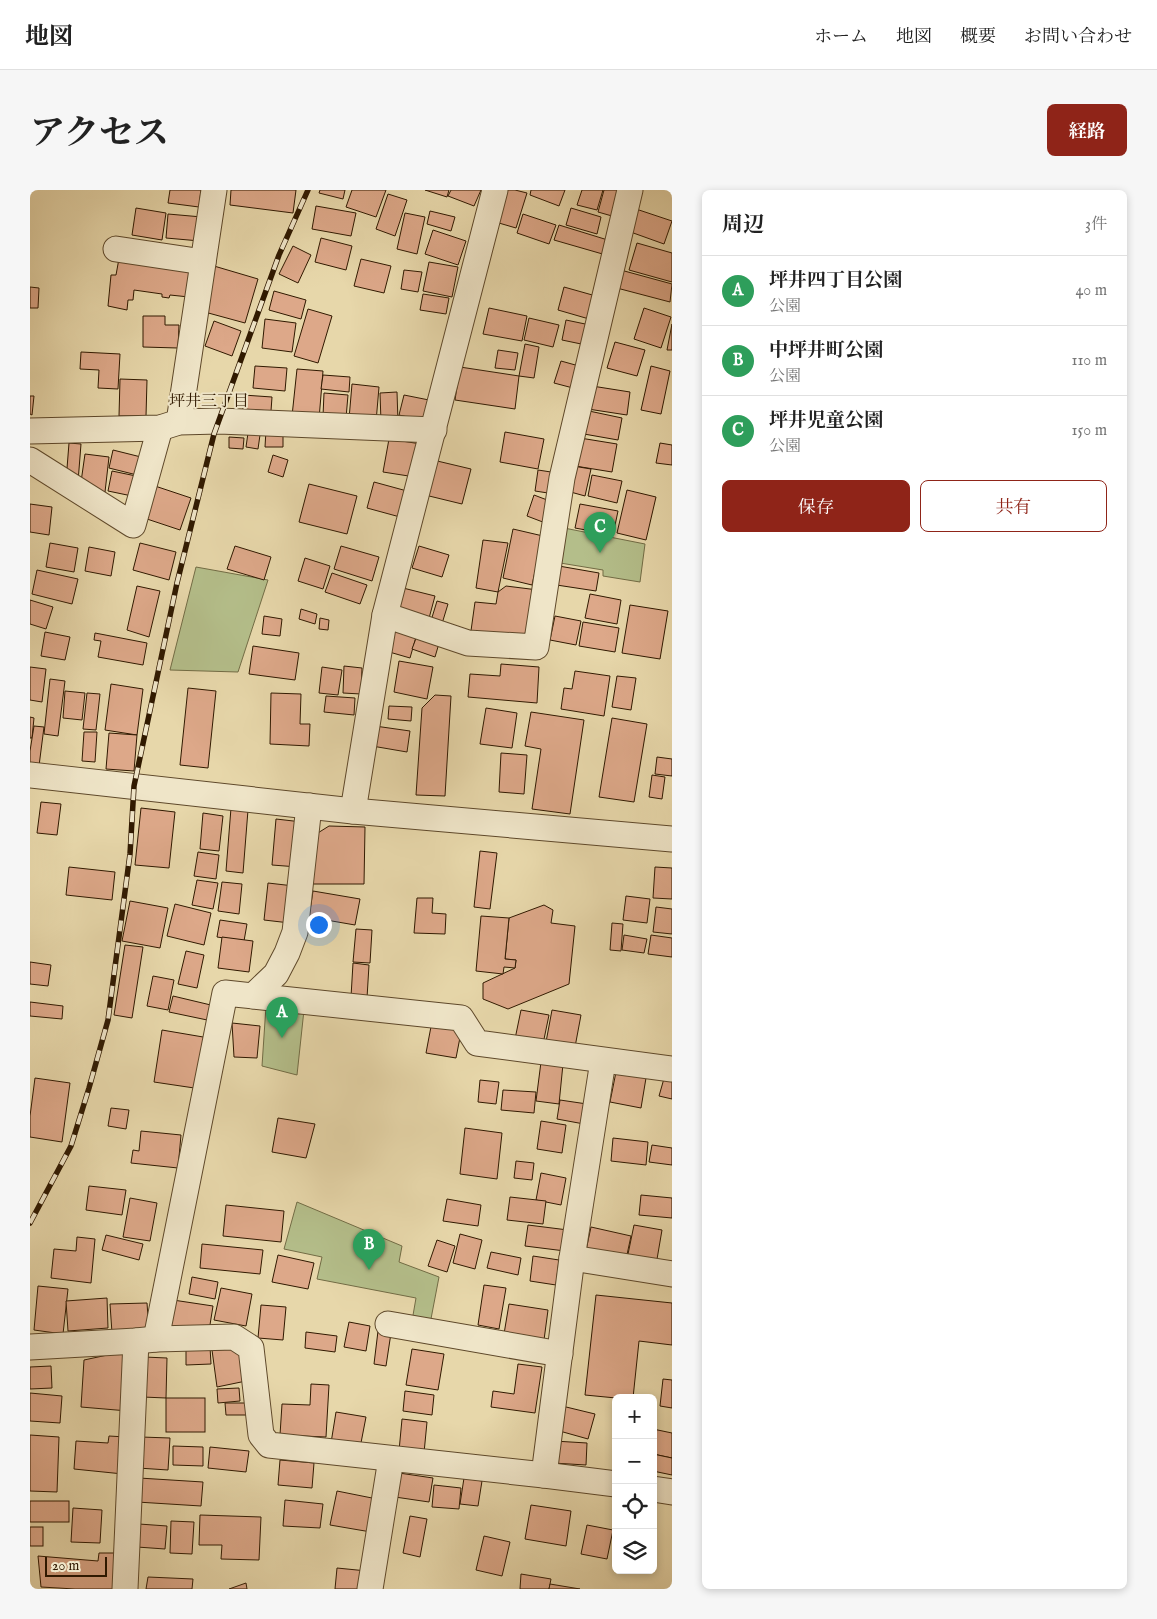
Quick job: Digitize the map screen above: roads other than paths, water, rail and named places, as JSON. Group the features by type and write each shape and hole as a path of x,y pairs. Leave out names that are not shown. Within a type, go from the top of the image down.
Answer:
{"street":[{"path":"30,460 133,525 170,425 214,190"},
{"path":"353,811 385,615 495,190"},
{"path":"385,615 468,643 536,647 562,478 630,190"},
{"path":"116,249 202,262"},
{"path":"30,431 219,421 434,430"},
{"path":"30,775 353,811 672,839"},
{"path":"253,996 276,974 295,932 310,806"},
{"path":"125,1589 146,1340 225,993 461,1018 477,1043 672,1069"},
{"path":"544,1475 572,1258 603,1061"},
{"path":"572,1258 672,1274"},
{"path":"388,1324 560,1354"},
{"path":"30,1347 234,1337 251,1348 261,1435 269,1445 612,1484"},
{"path":"370,1589 392,1459"},
{"path":"657,1490 672,1492"}],"railway":[{"path":"30,1223 71,1146 108,1020 130,854 134,786 177,583 214,434 279,255 308,190"}],"place":[{"name":"坪井児童公園","path":"600,553"},
{"name":"坪井四丁目公園","path":"282,1038"},
{"name":"中坪井町公園","path":"369,1270"}],"district":[{"name":"坪井三丁目","path":"209,400"}]}
